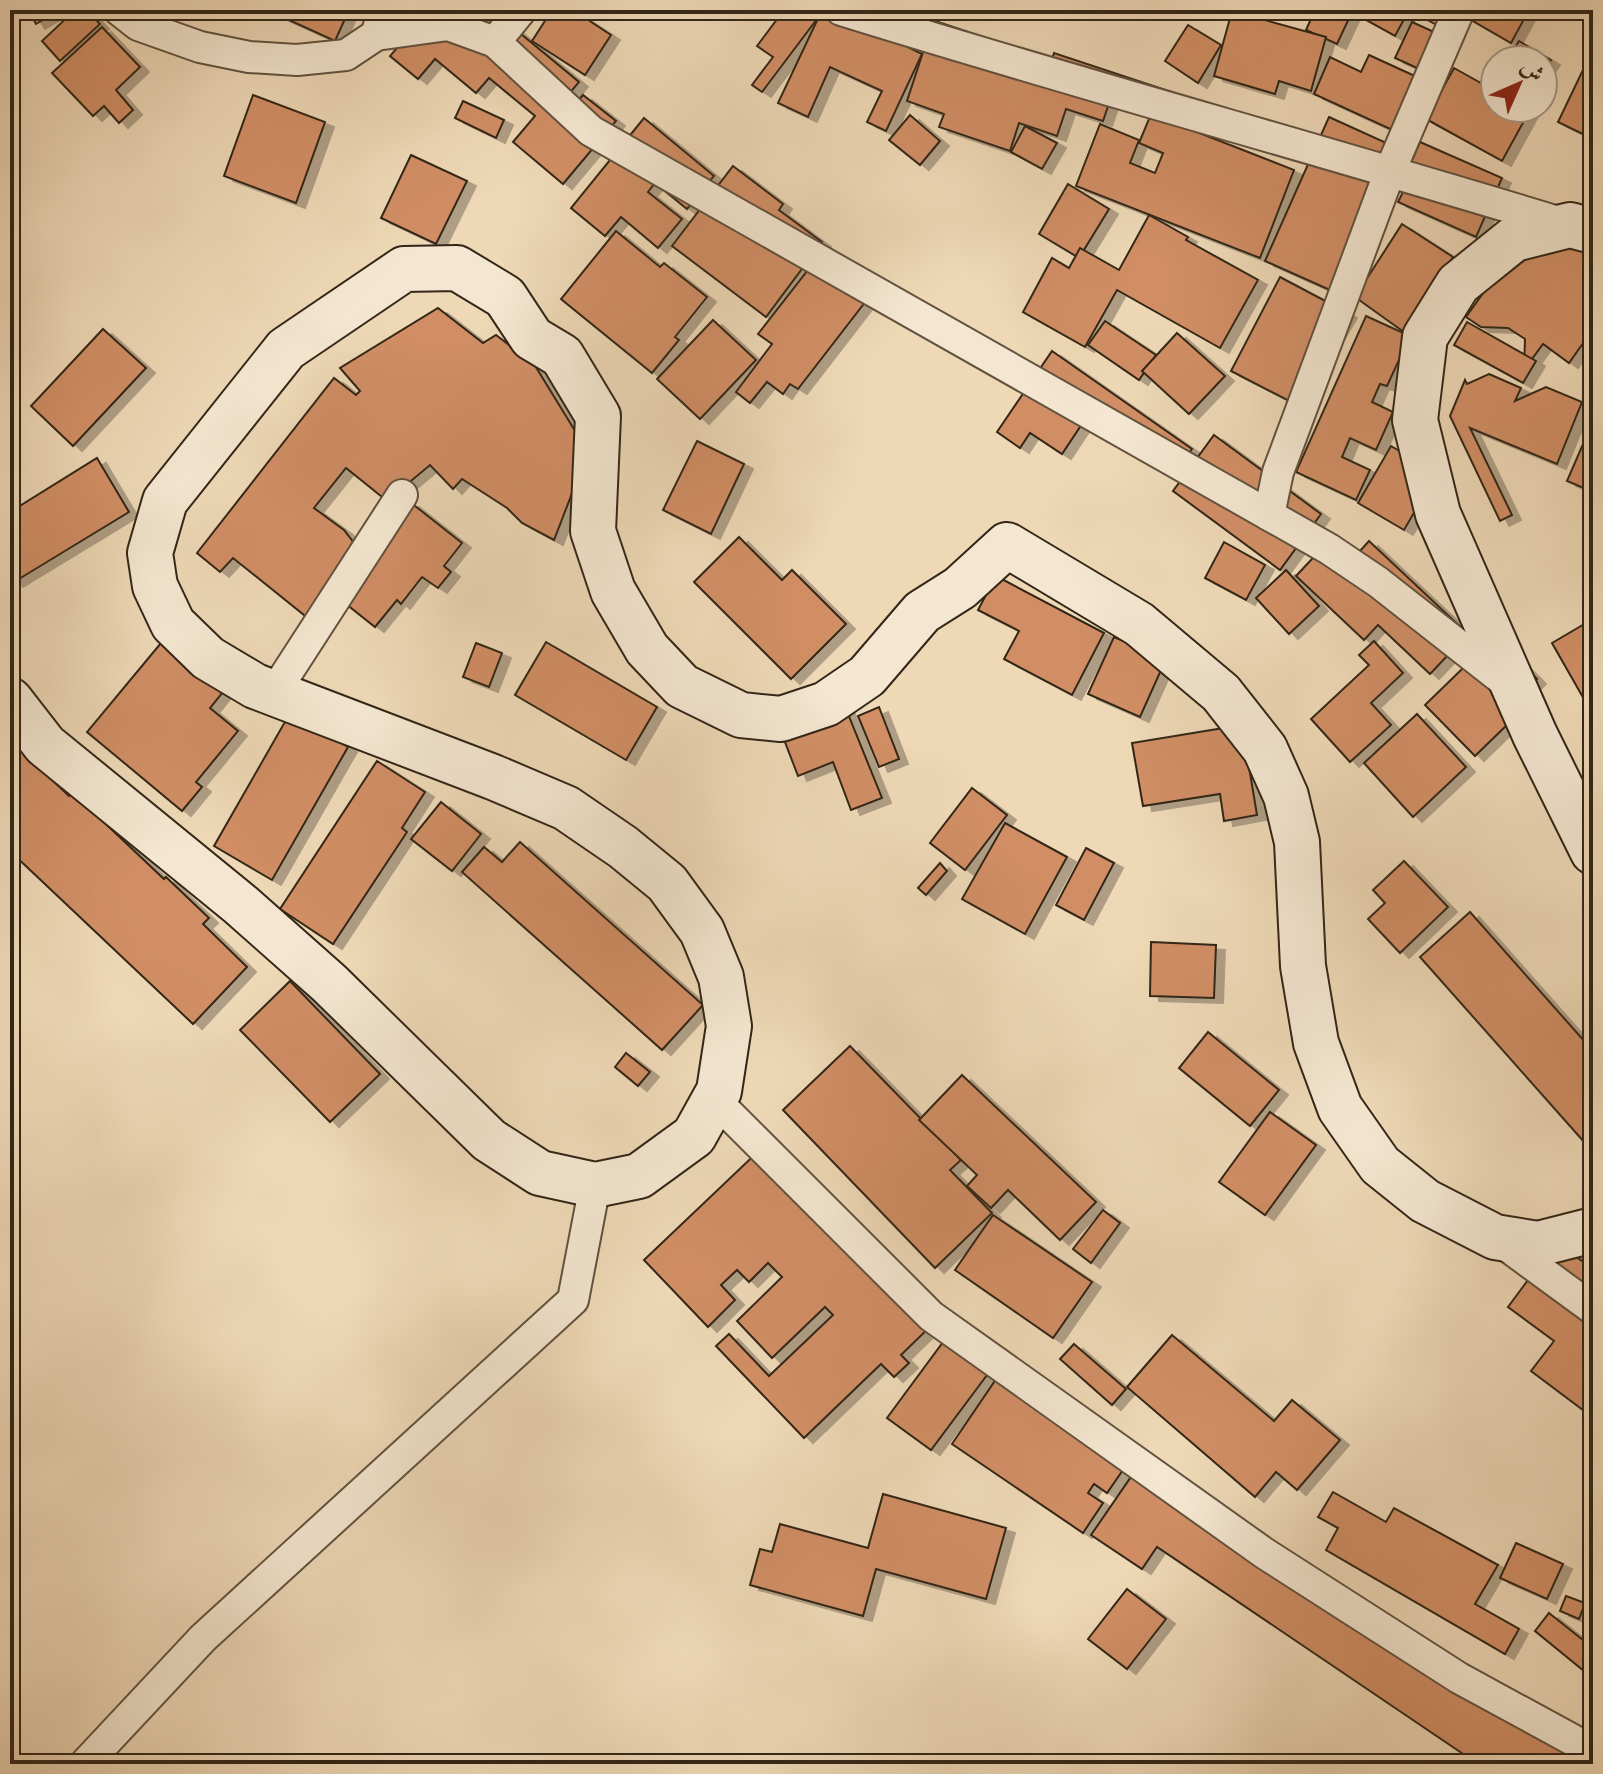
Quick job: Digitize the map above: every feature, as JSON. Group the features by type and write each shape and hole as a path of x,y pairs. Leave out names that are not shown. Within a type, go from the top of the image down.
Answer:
{"main road":[{"path":"1582,228 1514,239 1458,284 1425,337 1415,420 1438,514 1515,689 1583,821 1593,852"},
{"path":"10,700 45,745 241,905 329,983 489,1140 540,1173 595,1185 639,1176 694,1136 719,1091 729,1026 721,977 702,931 667,883 623,847 566,808 255,686 208,658 173,624 155,586 150,553 165,501 286,349 404,269 457,268 505,297 532,338 562,356 598,416 593,531 613,591 647,649 682,686 741,715 781,719 826,704 867,676 922,612 960,588 1007,545 1139,624 1221,693 1265,749 1286,796 1297,842 1303,966 1316,1043 1340,1108 1380,1165 1425,1201 1495,1237 1538,1244 1593,1230"}],"street":[{"path":"119,10 138,25 200,47 249,57 297,60 346,55 380,23 448,25 495,42 591,131 1329,549 1378,582 1515,689"},
{"path":"495,42 521,10"},
{"path":"841,10 1055,77 1582,228"},
{"path":"1269,515 1278,472 1390,171 1459,10"},
{"path":"274,693 402,495"},
{"path":"714,1099 931,1316 1264,1553 1459,1678 1593,1751"},
{"path":"85,1764 203,1638 573,1300 595,1185"},
{"path":"1495,1237 1593,1309"}],"building":[{"path":"28,10 60,10 36,24"},
{"path":"75,10 87,10 100,24 60,61 42,41"},
{"path":"267,10 349,10 335,41"},
{"path":"482,10 492,10 579,82 553,113 562,120 583,95 616,121 563,184 513,142 535,116 489,78 476,93 435,59 418,79 390,56 419,22 461,37"},
{"path":"552,10 573,10 611,35 585,75 532,41"},
{"path":"784,10 814,10 820,15 762,92 752,85 773,57 757,46"},
{"path":"822,10 834,10 922,54 886,131 867,122 882,91 830,67 808,117 778,103"},
{"path":"1315,10 1353,10 1337,44 1306,30"},
{"path":"1360,10 1409,10 1395,36 1357,15"},
{"path":"1410,10 1461,10 1449,32"},
{"path":"1479,10 1529,10 1511,43 1473,21"},
{"path":"1232,11 1326,37 1311,91 1279,81 1275,94 1214,76"},
{"path":"911,13 1037,55 1043,87 1054,53 1301,135 1114,89 1103,121 1066,109 1057,136 1019,123 1010,151 939,127 944,114 907,101 926,43 904,36"},
{"path":"1412,22 1445,37 1428,73 1395,58"},
{"path":"1188,25 1221,45 1198,83 1165,61"},
{"path":"102,27 140,67 116,90 133,110 119,123 104,106 93,116 52,73"},
{"path":"1593,49 1593,139 1559,120"},
{"path":"1369,55 1428,82 1401,134 1314,94 1330,57 1361,72"},
{"path":"1454,68 1479,82 1479,124 1522,124 1502,161 1426,119"},
{"path":"253,95 325,122 296,203 224,176"},
{"path":"463,101 504,120 496,138 455,118"},
{"path":"1151,114 1294,170 1260,258 1076,186 1100,124 1139,140 1130,163 1155,173 1163,153 1139,143"},
{"path":"910,115 940,141 920,165 889,140"},
{"path":"1329,117 1393,146 1348,298 1265,261"},
{"path":"644,118 714,176 687,209 655,183 648,192 682,219 658,248 621,217 605,236 571,208"},
{"path":"1025,126 1057,143 1042,169 1011,152"},
{"path":"1420,142 1502,178 1476,237 1398,202 1406,186 1401,184"},
{"path":"411,155 467,181 436,244 381,218"},
{"path":"733,166 783,204 779,210 822,242 766,317 672,246"},
{"path":"1068,184 1109,209 1079,258 1039,234"},
{"path":"1149,215 1188,237 1186,240 1258,280 1220,348 1117,290 1085,347 1023,312 1052,258 1069,268 1080,248 1119,270"},
{"path":"1402,224 1453,257 1408,335 1355,297"},
{"path":"1529,229 1593,231 1593,329 1569,363 1543,344 1524,370 1525,339 1508,328 1481,327 1466,317"},
{"path":"616,231 660,267 664,263 707,297 675,337 679,340 652,373 561,299"},
{"path":"815,261 866,301 798,389 790,384 783,394 767,382 750,403 736,392 772,344 758,334"},
{"path":"1280,277 1348,313 1295,404 1231,371"},
{"path":"438,308 483,343 496,335 534,364 588,452 554,540 522,523 507,508 462,479 453,489 430,465 387,501 346,468 314,508 344,530 361,552 309,619 233,558 220,572 197,553 334,378 356,395 360,391 340,368"},
{"path":"1366,316 1410,336 1387,386 1380,384 1372,402 1393,412 1376,450 1350,438 1342,457 1370,470 1356,500 1296,472"},
{"path":"713,320 756,360 700,419 657,379"},
{"path":"1105,321 1156,355 1139,380 1088,345"},
{"path":"1467,322 1536,361 1523,383 1454,345"},
{"path":"103,329 146,368 73,446 31,406"},
{"path":"1177,333 1225,376 1189,414 1142,371"},
{"path":"1052,351 1192,449 1178,468 1092,409 1062,454 1030,433 1020,448 997,432"},
{"path":"1489,374 1521,388 1515,401 1546,387 1582,402 1557,464 1470,428 1512,515 1500,521 1450,416 1465,380 1467,384"},
{"path":"1593,421 1593,492 1567,481"},
{"path":"1214,435 1321,514 1280,570 1173,491"},
{"path":"697,441 744,464 711,534 663,510"},
{"path":"1391,446 1437,473 1404,530 1358,503"},
{"path":"97,458 129,512 14,582 10,576 10,512"},
{"path":"410,502 462,543 444,566 451,572 438,588 422,577 401,604 397,600 375,627 336,596"},
{"path":"739,537 782,580 792,570 846,624 791,679 694,582"},
{"path":"1369,541 1468,634 1430,674 1378,625 1364,640 1296,576 1326,544 1380,570 1360,551"},
{"path":"1224,542 1265,565 1246,600 1205,578"},
{"path":"1286,570 1319,606 1289,634 1256,598"},
{"path":"996,576 1104,633 1072,695 1004,659 1019,631 978,610"},
{"path":"1593,619 1593,706 1589,708 1552,643"},
{"path":"166,637 227,687 210,708 238,731 196,782 202,787 182,811 87,732"},
{"path":"1114,637 1166,659 1140,717 1088,694"},
{"path":"1495,637 1537,679 1501,714 1510,722 1475,756 1425,705"},
{"path":"1374,641 1403,673 1371,703 1391,725 1350,762 1311,719 1369,665 1359,655"},
{"path":"546,642 657,707 626,760 515,695"},
{"path":"476,643 502,653 489,687 463,677"},
{"path":"844,704 882,798 851,810 833,762 798,776 780,729"},
{"path":"879,707 899,759 879,767 858,716"},
{"path":"290,713 348,747 272,880 214,846"},
{"path":"1417,714 1466,767 1413,817 1364,763"},
{"path":"1242,725 1257,815 1224,821 1220,794 1143,806 1132,743"},
{"path":"10,740 69,796 72,792 209,918 203,924 247,967 193,1024 10,851"},
{"path":"377,761 425,792 402,828 407,832 333,944 280,909"},
{"path":"972,788 1007,815 965,870 930,843"},
{"path":"441,802 481,834 452,871 411,839"},
{"path":"1005,823 1067,857 1025,934 962,899"},
{"path":"520,842 703,1005 662,1050 462,872 484,847 502,862"},
{"path":"1086,848 1114,863 1084,920 1056,905"},
{"path":"1404,861 1448,907 1400,953 1368,919 1385,903 1373,890"},
{"path":"940,863 947,871 926,895 918,888"},
{"path":"1470,912 1593,1051 1593,1152 1420,957"},
{"path":"1151,942 1216,945 1214,998 1150,996"},
{"path":"290,981 380,1074 330,1122 240,1030"},
{"path":"1208,1032 1279,1090 1250,1126 1179,1068"},
{"path":"850,1046 961,1160 950,1170 992,1213 935,1268 783,1110"},
{"path":"626,1053 650,1072 638,1086 615,1067"},
{"path":"962,1075 1096,1202 1060,1240 1008,1190 991,1208 967,1186 977,1175 919,1120"},
{"path":"1270,1112 1316,1145 1265,1215 1219,1182"},
{"path":"767,1143 937,1320 901,1355 909,1363 894,1377 881,1364 804,1438 716,1346 729,1334 769,1376 833,1315 825,1307 772,1358 737,1321 782,1277 768,1263 749,1282 737,1270 721,1285 735,1300 708,1327 644,1260"},
{"path":"1103,1210 1120,1223 1091,1263 1073,1249"},
{"path":"993,1215 1092,1282 1053,1338 955,1270"},
{"path":"1556,1242 1593,1269 1593,1405 1587,1413 1531,1371 1554,1341 1508,1307"},
{"path":"949,1334 993,1367 931,1450 887,1418"},
{"path":"1172,1335 1274,1421 1292,1400 1340,1440 1297,1490 1276,1472 1255,1497 1127,1387"},
{"path":"1074,1344 1126,1389 1112,1405 1060,1359"},
{"path":"1005,1366 1134,1454 1107,1493 1094,1484 1088,1493 1103,1503 1083,1533 952,1444"},
{"path":"1144,1458 1593,1764 1478,1764 1157,1547 1142,1569 1091,1535"},
{"path":"1333,1492 1386,1522 1394,1508 1498,1565 1475,1604 1519,1629 1505,1654 1326,1550 1338,1528 1318,1517"},
{"path":"883,1494 1006,1528 986,1599 876,1569 863,1616 750,1585 760,1549 772,1552 780,1524 868,1548"},
{"path":"1516,1543 1563,1564 1547,1599 1500,1578"},
{"path":"1127,1589 1166,1619 1127,1669 1088,1639"},
{"path":"1566,1596 1585,1603 1579,1619 1560,1611"},
{"path":"1549,1613 1593,1648 1593,1660 1584,1671 1535,1631"}]}
